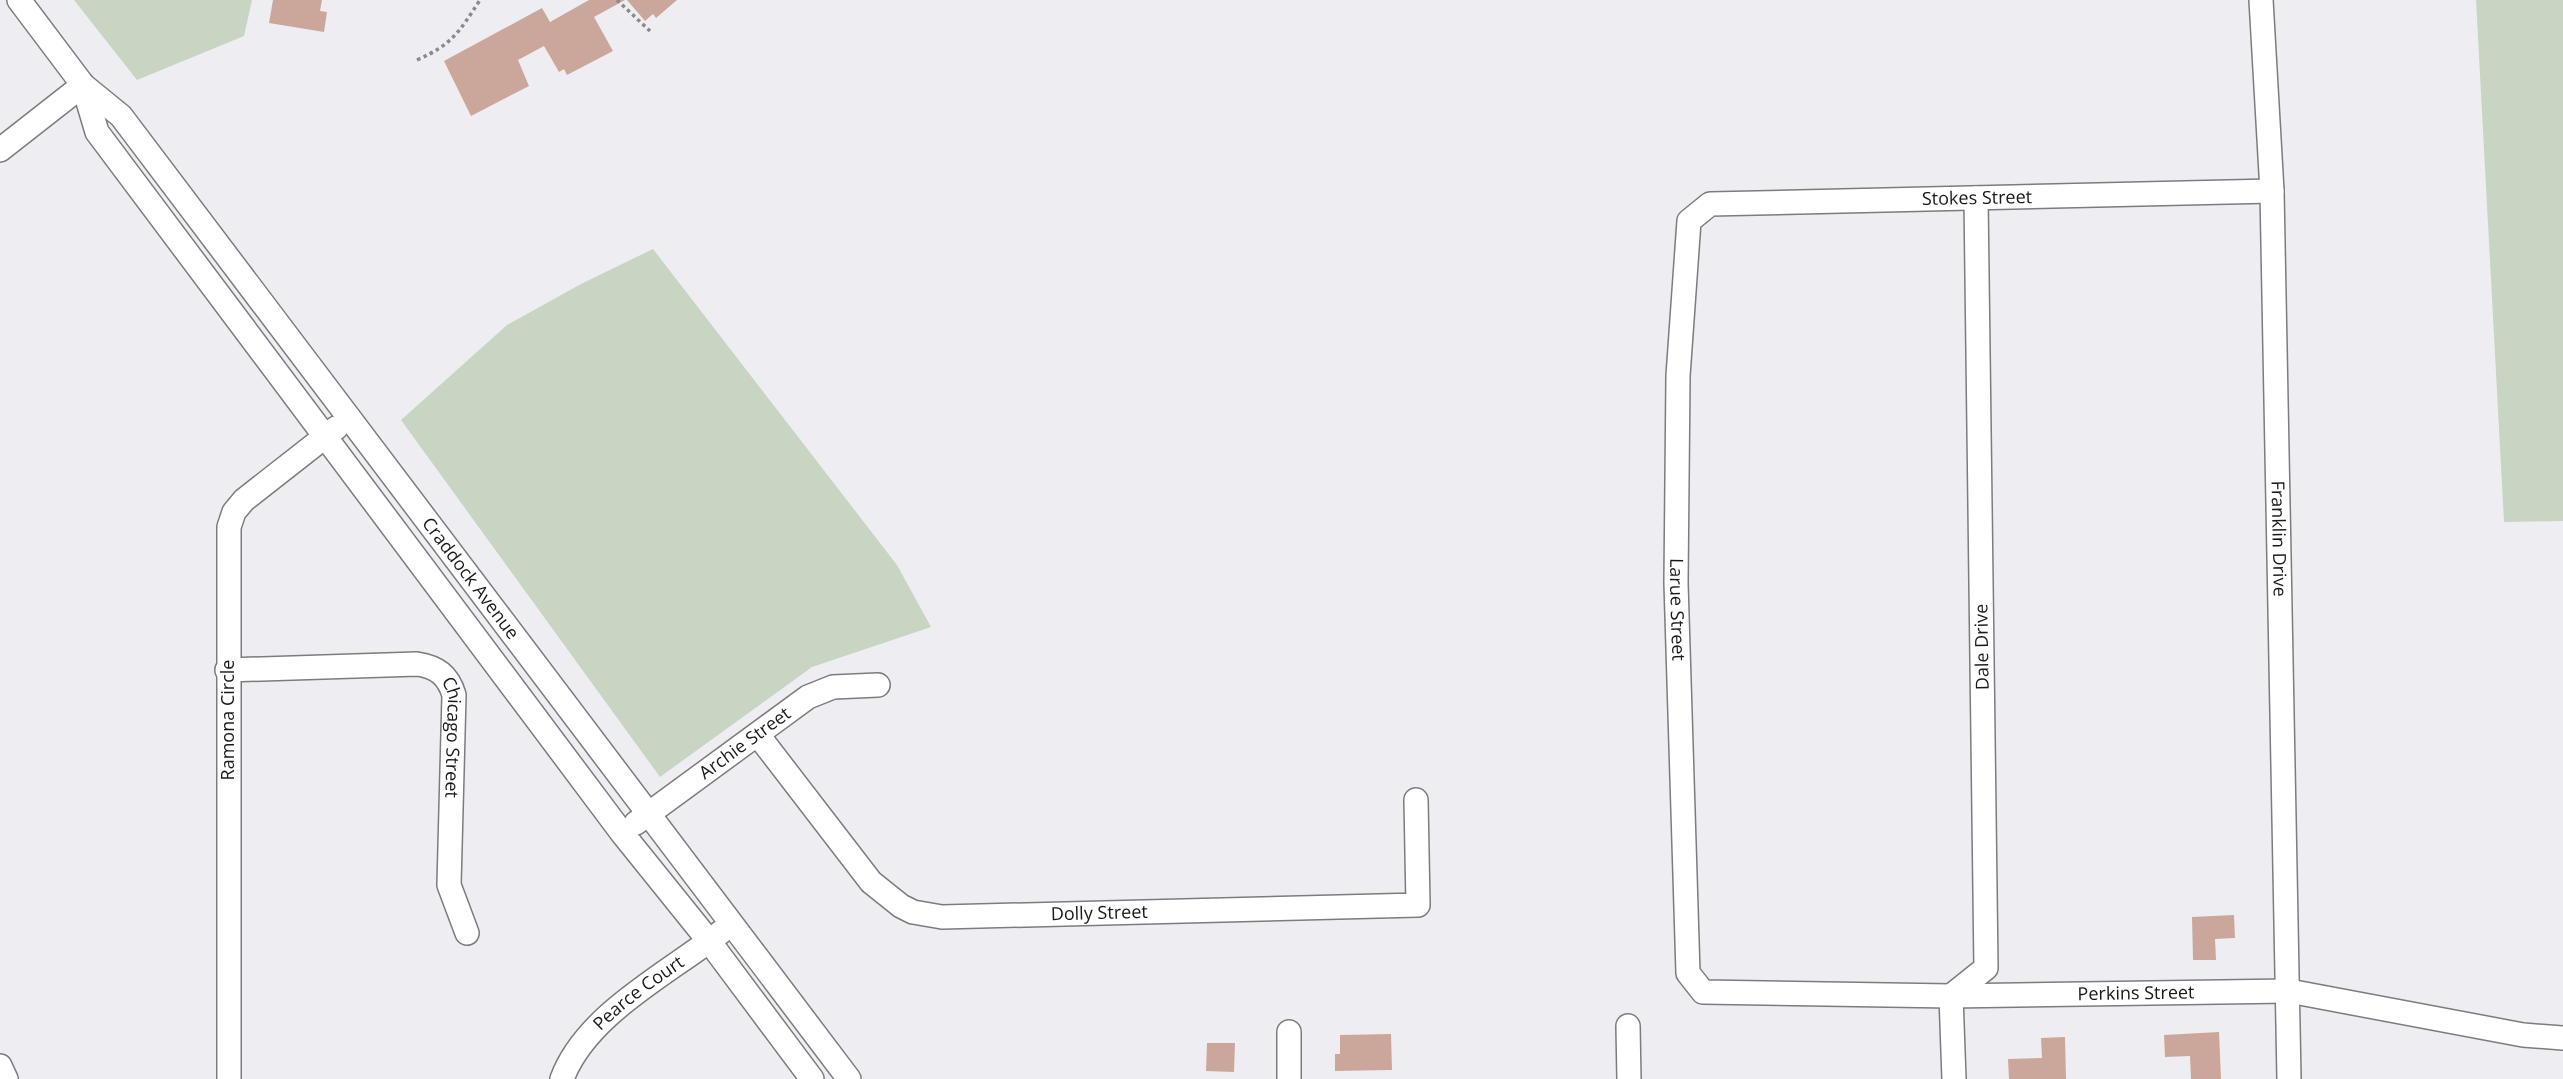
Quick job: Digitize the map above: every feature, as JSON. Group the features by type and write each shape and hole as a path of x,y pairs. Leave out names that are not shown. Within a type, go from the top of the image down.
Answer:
{"street":[{"name":"Craddock Avenue","path":"19,0 83,85 121,116 849,1079"},
{"name":"Franklin Drive","path":"2261,0 2272,191 2289,1079"},
{"name":"Craddock Avenue","path":"83,85 97,132 622,833 709,941 812,1079"},
{"path":"0,150 83,85"},
{"name":"Stokes Street","path":"1689,221 1710,204 2272,191"},
{"name":"Dale Drive","path":"1951,996 1986,968 1976,198"},
{"name":"Larue Street","path":"1689,221 1678,376 1676,597 1688,974 1703,992"},
{"name":"Ramona Circle","path":"229,1079 229,527 234,512 256,489 350,417"},
{"name":"Chicago Street","path":"227,670 416,664 429,666 442,673 450,682 454,695 449,885 467,933"},
{"name":"Archie Street","path":"622,833 820,691 847,686 878,685"},
{"name":"Dolly Street","path":"758,735 871,882 901,906 913,912 934,916 1418,905 1416,800"},
{"name":"Pearce Court","path":"562,1079 585,1040 619,1007 732,923"},
{"name":"Perkins Street","path":"1703,992 1951,996 2289,991 2523,1035 2563,1038"},
{"path":"1951,996 1954,1079"},
{"path":"1628,1026 1629,1079"},
{"path":"1289,1032 1289,1079"},
{"path":"0,1066 6,1079"}],"path":[{"path":"417,60 446,46 455,38 480,0"},
{"path":"617,0 650,31"}],"green space":[{"path":"74,0 252,0 244,36 137,80"},
{"path":"2476,0 2563,0 2563,521 2504,522"},
{"path":"653,249 897,565 931,627 812,667 660,777 401,420 507,325 581,284"}],"building":[{"path":"273,0 322,0 320,11 327,12 324,32 269,23"},
{"path":"589,0 625,0 594,17 613,51 567,75 564,69 559,72 544,46 518,60 529,86 471,116 444,61 542,8 550,22"},
{"path":"627,0 677,0 656,18 653,14 645,21"},
{"path":"2234,915 2235,938 2215,939 2216,960 2193,960 2192,917"},
{"path":"2219,1032 2221,1079 2191,1079 2190,1056 2165,1057 2164,1035"},
{"path":"1391,1034 1392,1070 1335,1071 1335,1054 1340,1054 1340,1035"},
{"path":"2065,1037 2066,1079 2009,1079 2008,1059 2042,1058 2041,1038"},
{"path":"1207,1043 1235,1043 1234,1072 1206,1071"}]}
